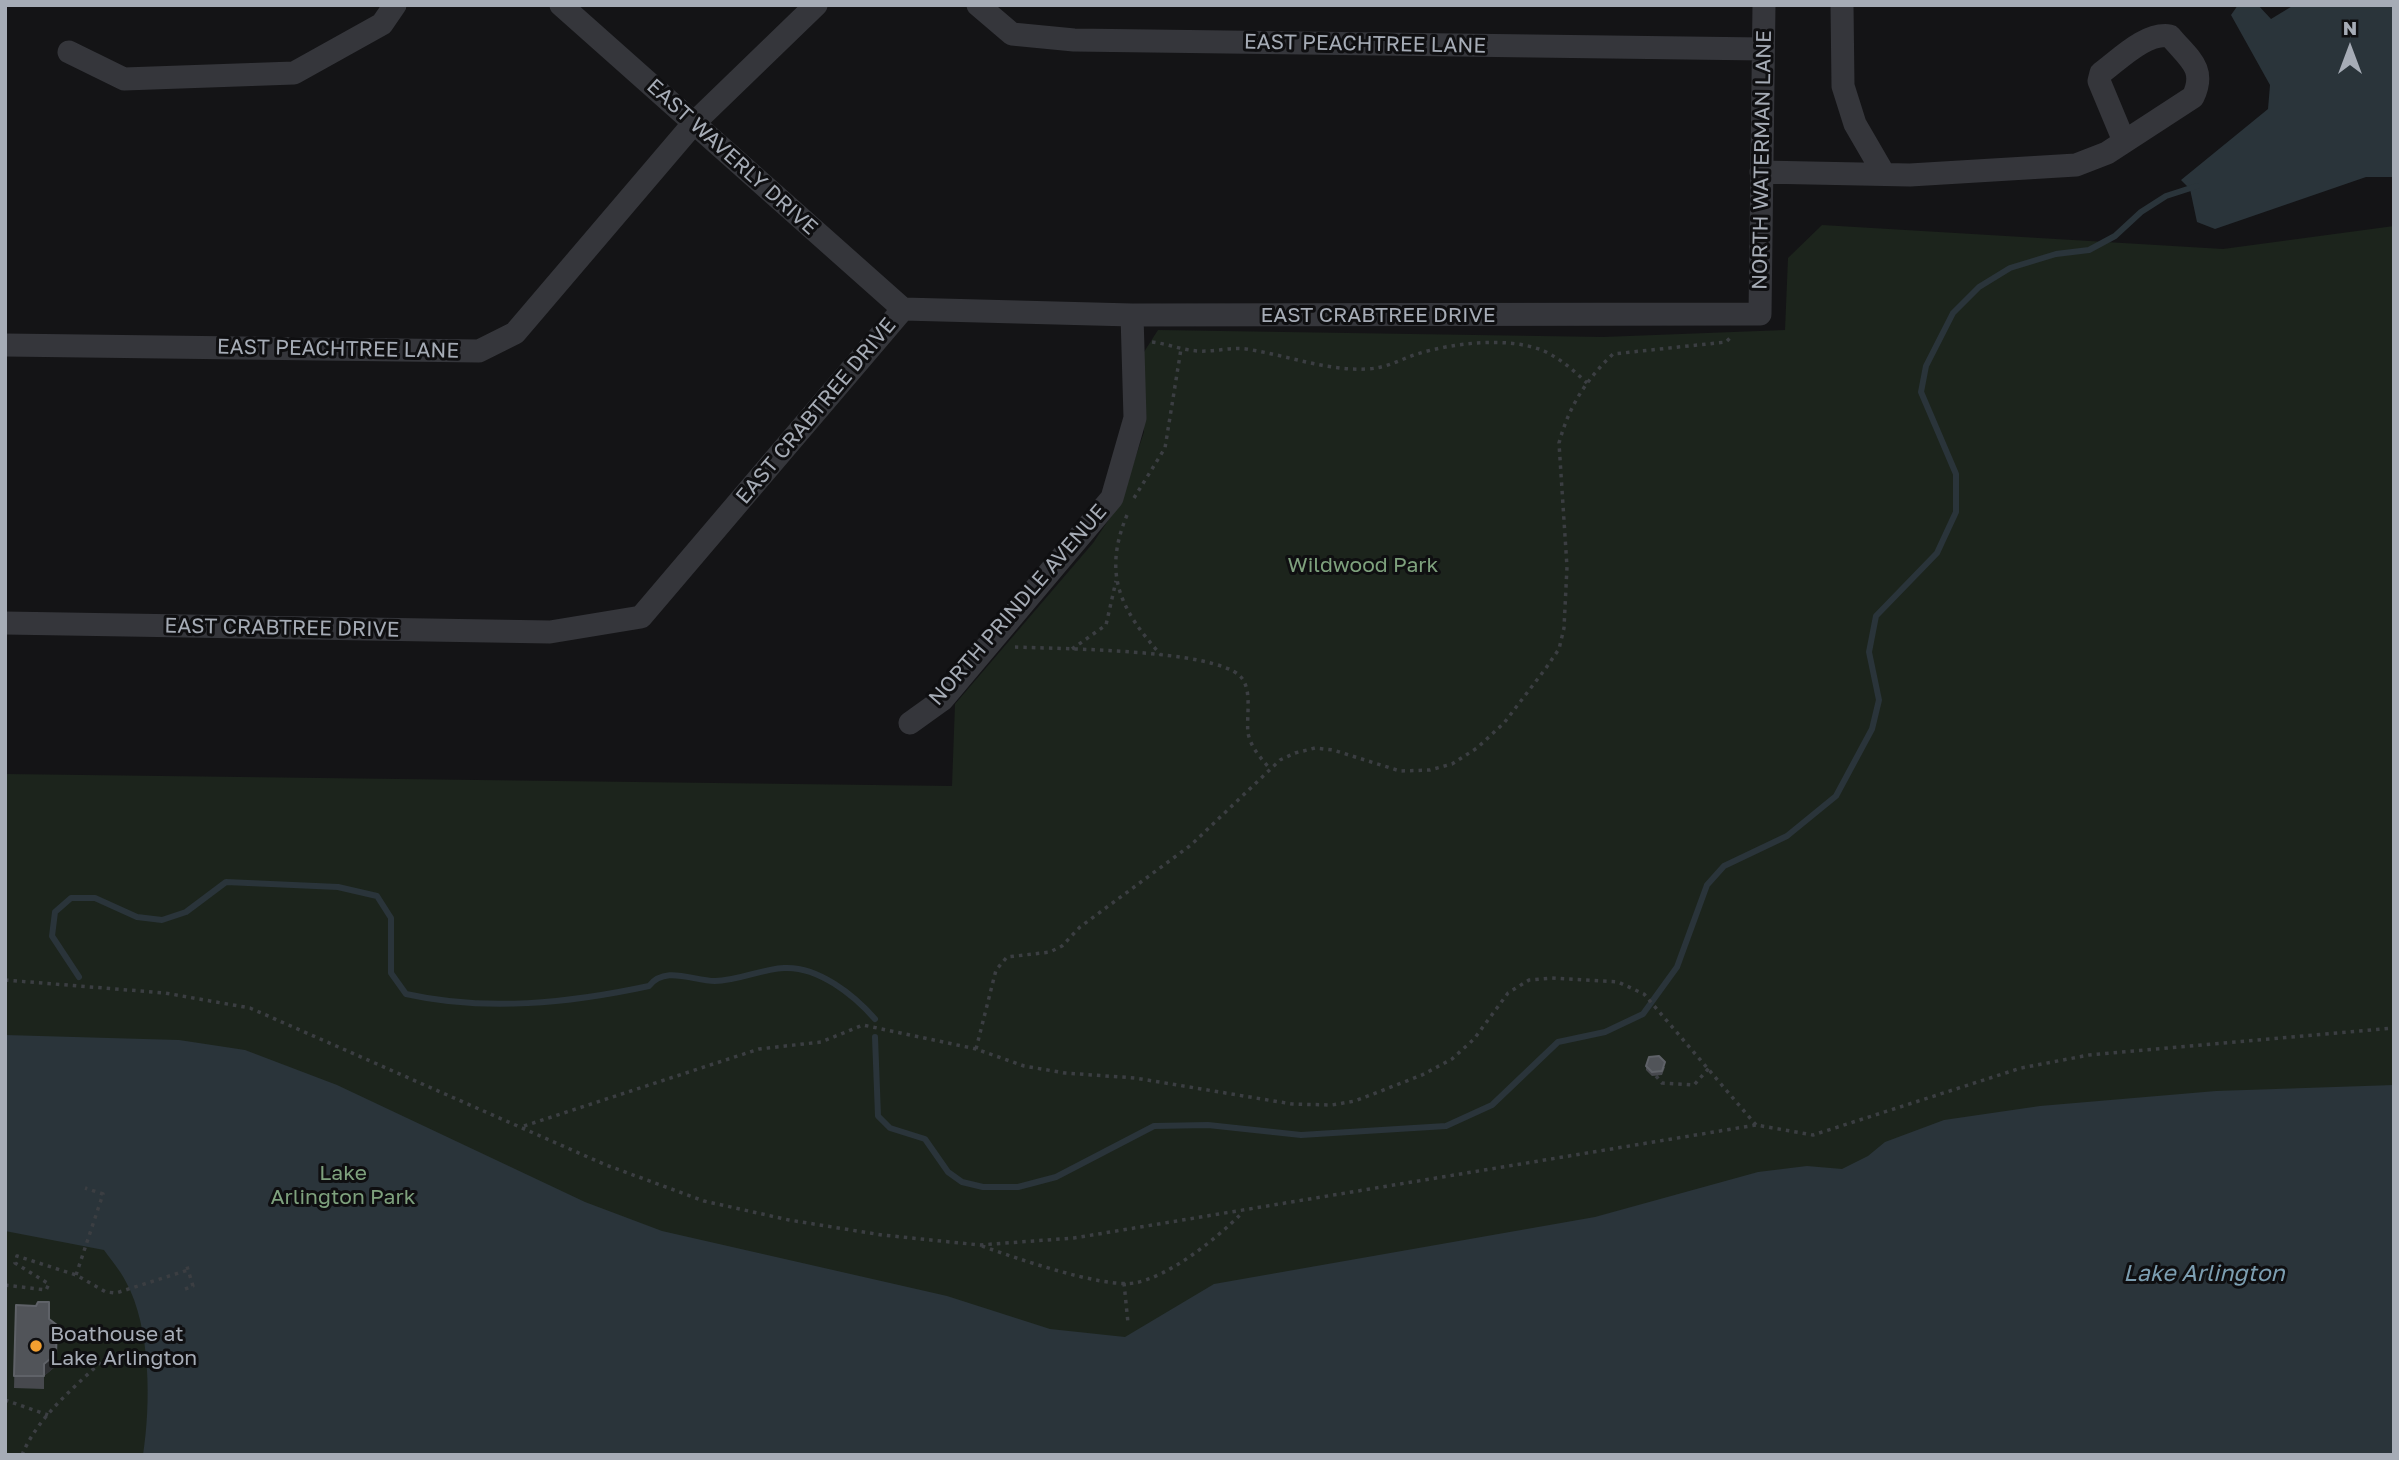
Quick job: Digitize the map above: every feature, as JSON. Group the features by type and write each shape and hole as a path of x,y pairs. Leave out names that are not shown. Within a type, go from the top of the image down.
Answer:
{"street":[{"path":"69,52 124,79 294,73 382,23 395,5"},
{"name":"EAST WAVERLY DRIVE","path":"561,5 903,309"},
{"name":"EAST PEACHTREE LANE","path":"5,345 479,351 515,332 694,123 816,5"},
{"name":"EAST PEACHTREE LANE","path":"978,5 1012,34 1074,40 1763,49"},
{"name":"NORTH WATERMAN LANE","path":"1760,314 1764,5"},
{"path":"1842,5 1843,86 1855,124 1884,174"},
{"path":"1762,172 1884,174 2076,166 2106,153 2193,97 2200,83 2199,71 2170,36 2160,34 2148,40 2101,73 2099,81 2124,141"},
{"name":"EAST CRABTREE DRIVE","path":"5,623 550,632 641,617 903,309 1132,315 1760,314"},
{"name":"NORTH PRINDLE AVENUE","path":"909,723 942,700 1112,498 1135,418 1132,315"}],"path":[{"path":"976,1049 996,970 1007,957 1050,952 1062,946 1080,927 1191,845 1280,760 1315,748 1349,754 1400,771 1430,770 1452,764 1477,748 1504,723 1559,649 1564,628 1567,567 1559,443 1566,420 1587,383 1613,354 1726,342 1733,335"},
{"path":"1132,338 1181,349 1245,349 1323,367 1366,369 1393,366 1416,355 1453,347 1483,344 1518,346 1541,350 1564,362 1587,383"},
{"path":"1071,650 1105,625 1116,579 1116,553 1121,528 1131,503 1164,448 1181,349"},
{"path":"1116,579 1129,618 1161,655"},
{"path":"988,645 1161,655 1220,665 1240,676 1247,688 1248,735 1253,749 1269,769"},
{"path":"522,1127 759,1049 821,1042 863,1025 976,1049 1024,1066 1065,1073 1135,1078 1292,1104 1332,1105 1355,1101 1422,1075 1452,1059 1474,1039 1508,993 1529,980 1552,978 1618,982 1644,994 1756,1125"},
{"path":"5,980 165,993 250,1008 606,1165 704,1201 789,1220 882,1235 980,1245 1073,1238 1242,1212 1756,1125 1813,1135 2021,1068 2089,1055 2362,1034 2394,1028"},
{"path":"1656,1076 1662,1083 1694,1085 1709,1068"},
{"path":"76,1275 103,1194 85,1188"},
{"path":"980,1245 1080,1277 1125,1283 1156,1277 1224,1230 1242,1212"},
{"path":"5,1285 46,1290 49,1284 15,1263 17,1256 76,1275 106,1292 116,1293 188,1270"},
{"path":"185,1289 193,1286 186,1263"},
{"path":"1125,1283 1128,1323"},
{"path":"22,1455 31,1432 110,1353"},
{"path":"5,1401 48,1415"}],"green space":[{"path":"1822,225 2223,249 2394,226 2394,1455 5,1455 5,774 952,786 955,704 1093,543 1120,503 1144,432 1144,352 1158,330 1603,337 1785,330 1788,258"}],"water":[{"path":"2238,5 2258,5 2271,19 2294,5 2394,5 2394,177 2366,177 2215,229 2197,222 2190,189 2181,180 2268,109 2270,85 2231,15"},
{"name":"Lake Arlington","path":"5,1035 179,1040 245,1050 337,1085 585,1202 662,1231 947,1296 1050,1329 1125,1337 1214,1284 1595,1217 1758,1172 1807,1166 1842,1169 1868,1156 1885,1142 1944,1120 2040,1106 2216,1091 2394,1085 2394,1455 143,1455 147,1367 140,1321 134,1300 121,1273 104,1250 5,1231"}],"building":[{"path":"1659,1056 1665,1062 1662,1071 1652,1072 1646,1066 1649,1057"},
{"name":"Boathouse at Lake Arlington","path":"38,1302 49,1302 49,1319 57,1325 56,1354 44,1364 44,1376 14,1376 16,1305 36,1306"}],"waterway":[{"path":"875,1037 878,1116 890,1128 925,1139 948,1172 962,1182 983,1187 1018,1187 1056,1177 1154,1126 1208,1125 1301,1135 1446,1126 1492,1105 1558,1042 1605,1032 1643,1014 1677,967 1707,885 1724,866 1787,836 1836,796 1872,729 1879,700 1869,652 1876,616 1937,553 1956,512 1956,474 1921,392 1926,366 1953,313 1979,287 2010,268 2056,254 2089,250 2115,236 2141,212 2166,196 2197,186"},
{"path":"79,977 52,936 55,912 71,898 95,898 137,917 162,920 186,912 226,882 338,887 377,896 391,918 391,973 406,994 467,1003 558,1001 649,986 663,976 715,981 784,968 822,977 846,992 875,1019"}],"place":[{"name":"Boathouse at Lake Arlington","path":"36,1346"}],"park label":[{"name":"Wildwood Park","path":"1363,565"},
{"name":"Lake Arlington Park","path":"343,1185"}]}
